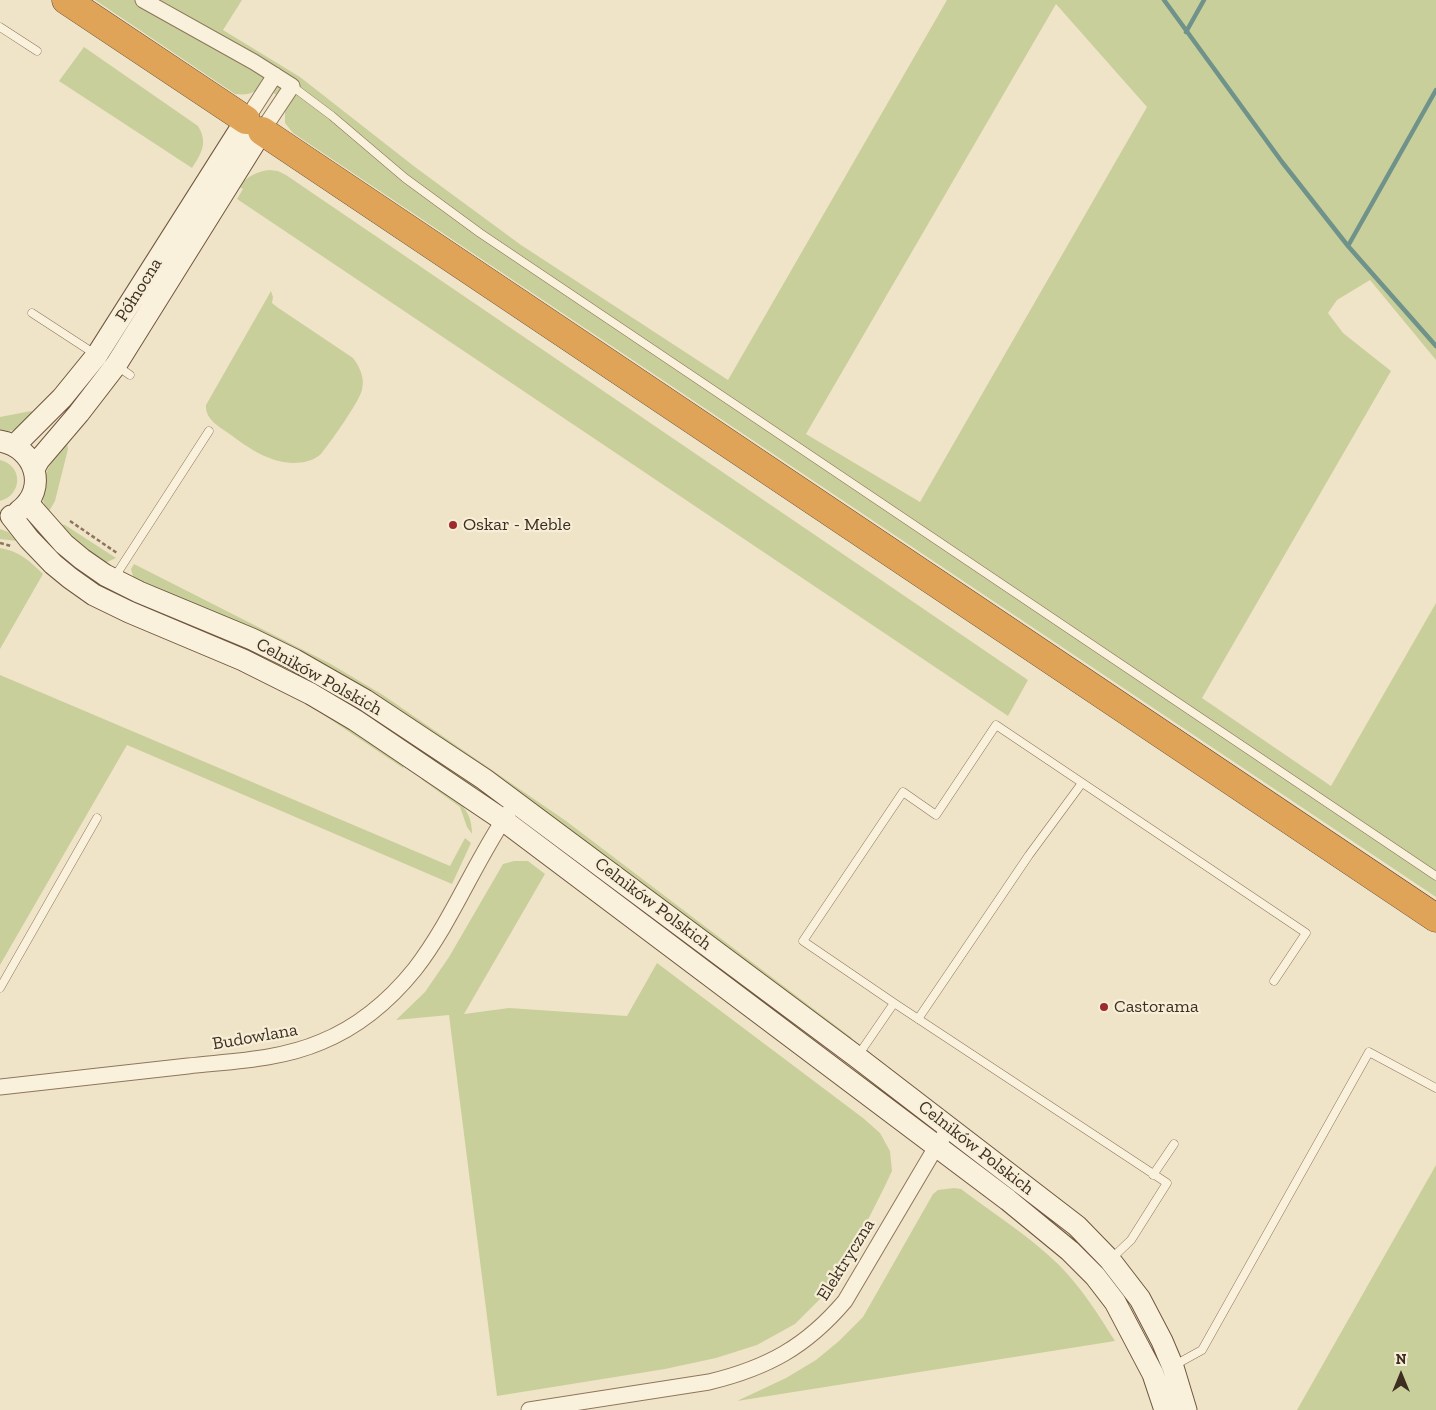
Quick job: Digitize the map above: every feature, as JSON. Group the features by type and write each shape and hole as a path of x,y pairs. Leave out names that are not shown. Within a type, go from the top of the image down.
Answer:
{"highway":[{"path":"66,0 1436,918"}],"street":[{"path":"143,0 292,86 254,126"},
{"path":"254,126 275,75"},
{"name":"Północna","path":"7,443 62,398 97,355 254,126"},
{"name":"Północna","path":"34,469 39,460 79,413 123,370 254,126"},
{"path":"5,517 22,509 28,502 34,488 34,469 27,455 7,443"},
{"name":"Celników Polskich","path":"28,502 46,525 72,551 112,580 273,649 316,671 381,710 516,802 950,1127 1077,1226 1110,1260 1140,1300 1162,1342 1164,1410"},
{"name":"Celników Polskich","path":"5,517 53,564 94,595 129,612 243,660 312,694 370,730 503,820 1008,1200 1070,1251 1095,1276 1163,1370 1186,1410"},
{"name":"Budowlana","path":"0,1087 291,1053 346,1031 387,1001 416,968 503,820 516,802"},
{"name":"Elektryczna","path":"529,1410 709,1382 759,1367 793,1349 828,1321 845,1301 936,1146 950,1127"}],"lane":[{"path":"0,26 37,51"},
{"path":"292,86 332,116 405,178 480,233 1436,876"},
{"path":"32,313 97,355"},
{"path":"112,580 209,431"},
{"path":"1110,1260 1130,1240 1167,1183 803,941 903,792 936,815 996,725 1306,933 1274,981"},
{"path":"918,1019 1029,855 1082,783"},
{"path":"0,988 96,818"},
{"path":"857,1057 894,1003"},
{"path":"1163,1370 1202,1350 1369,1052 1436,1088"},
{"path":"1153,1175 1174,1144"}],"path":[{"path":"63,517 126,558"}],"green space":[{"path":"95,0 242,0 223,30 300,77 415,167 521,245 728,380 947,0 1436,0 1436,360 1370,280 1337,300 1328,313 1343,333 1391,371 1202,698 1331,786 1436,603 1436,897 293,133 285,123 285,111 289,104 261,84 259,88 250,94 235,94","holes":["1056,4 1147,107 920,502 806,434"]},
{"path":"84,47 198,126 203,142 199,157 192,168 59,81"},
{"path":"270,170 286,175 1028,680 1008,716 237,199 243,189 238,186 256,173"},
{"path":"271,291 272,303 353,358 360,369 362,377 363,386 360,396 321,454 308,461 298,463 277,461 257,452 218,426 206,410 206,405"},
{"path":"31,411 34,413 16,430 0,432 0,417"},
{"path":"67,443 68,449 55,501 48,513 42,493 45,475 54,459"},
{"path":"0,460 8,463 13,468 17,480 13,493 8,498 0,501"},
{"path":"60,524 65,525 116,558 105,563 100,562 65,532"},
{"path":"0,529 8,532 17,541 0,539"},
{"path":"49,538 299,671 479,785 475,791 187,627 89,582 44,543"},
{"path":"0,548 7,549 24,557 43,574 0,649"},
{"path":"134,564 329,663 383,695 566,821 852,1038 849,1039 534,804 134,580 131,569"},
{"path":"0,675 450,866 465,838 471,843 452,884 127,745 0,965"},
{"path":"314,705 404,765 403,768 312,707"},
{"path":"421,779 426,779 443,790 464,807 471,824 472,834 467,827 460,807"},
{"path":"514,861 528,861 545,874 464,1014 509,1008 627,1016 657,963 863,1118 880,1133 890,1151 892,1171 850,1255 826,1293 795,1324 757,1345 716,1358 665,1369 497,1396 449,1015 396,1020 425,992 449,957 503,864"},
{"path":"1436,1165 1436,1410 1297,1410"},
{"path":"961,1189 1011,1225 1058,1264 1082,1291 1115,1341 737,1401 786,1378 816,1360 839,1341 863,1317 933,1194 938,1190"}],"waterway":[{"path":"1164,0 1282,162 1348,246 1436,346"},
{"path":"1186,32 1204,0"},
{"path":"1348,246 1436,90"}],"place":[{"name":"Oskar - Meble","path":"453,525"},
{"name":"Castorama","path":"1104,1007"}]}
